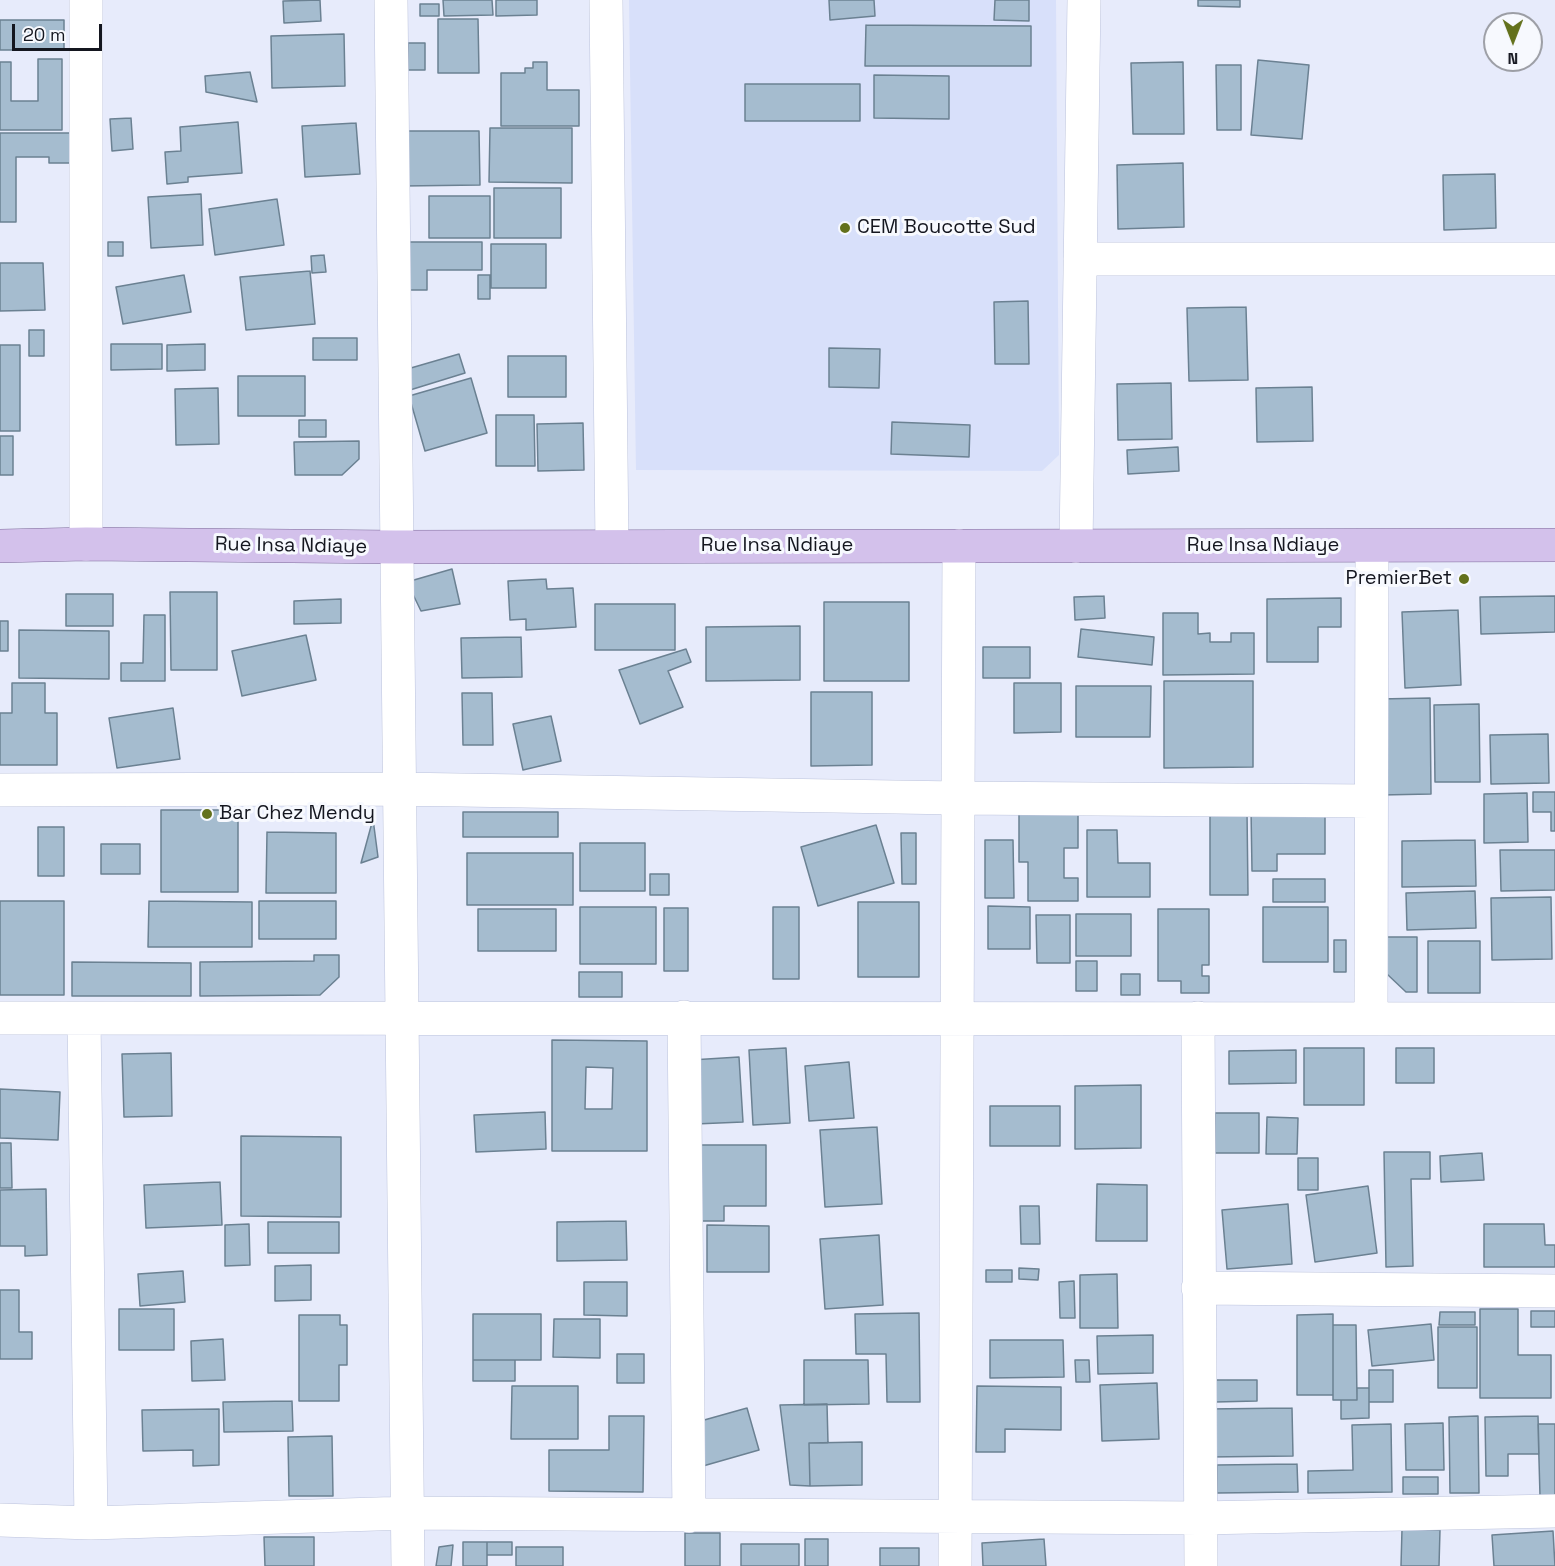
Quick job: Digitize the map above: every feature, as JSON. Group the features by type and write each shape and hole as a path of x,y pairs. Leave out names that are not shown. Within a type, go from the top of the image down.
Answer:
{"main road":[{"name":"Rue Insa Ndiaye","path":"0,546 87,544 395,547 1555,545"}],"street":[{"path":"86,0 87,544"},
{"path":"391,0 395,547 408,1566"},
{"path":"606,0 612,546"},
{"path":"1076,546 1084,0"},
{"path":"1080,259 1555,259"},
{"path":"955,1566 959,546"},
{"path":"1371,1019 1372,546"},
{"path":"0,790 398,789 958,798 1371,801"},
{"path":"0,1018 401,1016 1555,1019"},
{"path":"684,1017 689,1516"},
{"path":"1197,1018 1197,1288 1201,1566"},
{"path":"84,1019 91,1523"},
{"path":"1197,1288 1555,1291"},
{"path":"0,1520 91,1523 408,1513 1200,1518 1555,1511"}],"shaded area":[{"name":"CEM Boucotte Sud","path":"629,0 1056,0 1059,455 1042,471 636,470"}],"building":[{"path":"320,0 321,21 284,23 283,1"},
{"path":"443,0 492,0 493,15 444,16"},
{"path":"496,0 537,0 537,15 496,16"},
{"path":"829,0 874,0 875,16 830,20"},
{"path":"995,0 1029,0 1029,21 994,20"},
{"path":"1198,0 1240,0 1240,7 1198,6"},
{"path":"420,4 439,4 439,16 420,16"},
{"path":"438,19 478,19 479,73 438,73"},
{"path":"0,20 64,20 64,50 0,50"},
{"path":"866,25 1031,26 1031,66 865,66"},
{"path":"344,34 345,86 272,88 271,36"},
{"path":"408,43 425,43 425,70 408,70"},
{"path":"38,59 62,59 62,130 0,130 0,62 11,62 11,101 38,101"},
{"path":"1258,60 1309,65 1302,139 1251,135"},
{"path":"533,62 547,62 547,90 579,90 579,126 501,126 501,73 525,73 525,68 533,68"},
{"path":"1183,62 1184,134 1133,134 1131,63"},
{"path":"1216,65 1241,65 1241,130 1217,130"},
{"path":"250,72 257,102 206,92 205,76"},
{"path":"874,75 949,76 949,119 874,118"},
{"path":"745,84 860,84 860,121 745,121"},
{"path":"131,118 133,149 112,151 110,119"},
{"path":"238,122 242,173 188,177 188,182 167,184 165,152 181,151 180,127"},
{"path":"356,123 360,174 305,177 302,126"},
{"path":"490,128 572,128 572,183 489,182"},
{"path":"402,131 479,131 480,185 403,186"},
{"path":"0,133 72,133 72,163 49,163 49,157 16,157 16,222 0,222"},
{"path":"1183,163 1184,227 1118,229 1117,165"},
{"path":"1495,174 1496,228 1444,230 1443,175"},
{"path":"494,188 561,188 561,238 494,238"},
{"path":"201,194 203,245 151,248 148,197"},
{"path":"429,196 490,196 490,238 429,238"},
{"path":"277,199 284,245 215,255 209,209"},
{"path":"108,242 123,242 123,256 108,256"},
{"path":"402,242 482,242 482,270 427,270 427,290 402,290"},
{"path":"491,244 546,244 546,288 491,288"},
{"path":"324,255 326,272 312,273 311,256"},
{"path":"0,263 43,263 45,310 0,311"},
{"path":"310,271 315,324 246,330 240,277"},
{"path":"184,275 191,312 123,324 116,287"},
{"path":"478,275 490,275 490,299 478,299"},
{"path":"1028,301 1029,364 995,364 994,302"},
{"path":"1246,307 1248,380 1189,381 1187,308"},
{"path":"29,330 44,330 44,356 29,356"},
{"path":"313,338 357,338 357,360 313,360"},
{"path":"111,344 162,344 162,369 111,370"},
{"path":"205,344 205,370 167,371 167,345"},
{"path":"0,345 20,345 20,431 0,431"},
{"path":"829,348 880,349 879,388 829,387"},
{"path":"459,354 465,373 410,390 404,370"},
{"path":"508,356 566,356 566,397 508,397"},
{"path":"238,376 305,376 305,416 238,416"},
{"path":"471,378 487,433 425,451 409,396"},
{"path":"1171,383 1172,439 1118,440 1117,384"},
{"path":"1312,387 1313,441 1257,442 1256,388"},
{"path":"218,388 219,444 176,445 175,389"},
{"path":"496,415 534,415 535,466 496,466"},
{"path":"299,420 326,420 326,437 299,437"},
{"path":"892,422 970,425 969,457 891,454"},
{"path":"583,423 584,470 538,471 537,424"},
{"path":"0,436 13,436 13,475 0,475"},
{"path":"359,441 359,459 342,475 295,475 294,442"},
{"path":"1178,447 1179,471 1128,474 1127,450"},
{"path":"452,569 460,604 421,611 407,582"},
{"path":"546,579 547,589 573,588 576,627 526,630 526,619 510,620 508,581"},
{"path":"170,592 217,592 217,670 171,670"},
{"path":"66,594 113,594 113,626 66,626"},
{"path":"1104,596 1105,618 1075,620 1074,597"},
{"path":"1555,596 1555,632 1481,634 1480,597"},
{"path":"1341,598 1341,627 1318,627 1318,662 1267,662 1267,599"},
{"path":"341,599 341,623 294,624 294,601"},
{"path":"824,602 909,602 909,681 824,681"},
{"path":"595,604 675,604 675,650 595,650"},
{"path":"1458,610 1461,685 1405,688 1402,612"},
{"path":"1163,613 1198,613 1198,634 1210,633 1210,642 1231,642 1231,633 1254,633 1254,674 1163,675"},
{"path":"144,615 165,615 165,681 121,681 121,663 143,663"},
{"path":"0,621 8,621 8,651 0,651"},
{"path":"800,626 800,680 706,681 706,627"},
{"path":"1081,629 1154,637 1152,665 1078,657"},
{"path":"19,630 109,631 109,679 19,678"},
{"path":"306,635 316,680 242,696 232,651"},
{"path":"521,637 522,677 462,678 461,638"},
{"path":"983,647 1030,647 1030,678 983,678"},
{"path":"686,649 691,662 668,671 683,707 640,724 619,670"},
{"path":"1164,681 1253,681 1253,767 1164,768"},
{"path":"12,683 45,683 45,713 57,713 57,765 0,765 0,713 12,713"},
{"path":"1014,683 1061,683 1061,732 1014,733"},
{"path":"1076,686 1151,686 1150,737 1076,737"},
{"path":"811,692 872,692 872,765 811,766"},
{"path":"462,693 492,693 493,745 463,745"},
{"path":"1430,698 1431,794 1381,795 1379,699"},
{"path":"1479,704 1480,782 1435,782 1434,705"},
{"path":"173,708 180,759 117,768 109,718"},
{"path":"551,716 561,761 523,770 513,724"},
{"path":"1548,734 1549,783 1491,784 1490,735"},
{"path":"1533,792 1555,792 1555,831 1551,831 1551,812 1533,812"},
{"path":"1527,793 1528,842 1484,843 1484,794"},
{"path":"1078,806 1078,848 1064,848 1064,878 1078,878 1078,901 1028,901 1028,862 1019,862 1019,807"},
{"path":"1251,809 1325,809 1325,854 1277,854 1277,871 1252,871"},
{"path":"161,810 238,810 238,892 161,892"},
{"path":"1247,811 1248,895 1210,895 1210,812"},
{"path":"463,812 558,812 558,837 463,837"},
{"path":"373,819 378,857 361,863"},
{"path":"876,825 894,883 818,906 801,847"},
{"path":"38,827 64,827 64,876 38,876"},
{"path":"1087,830 1117,830 1118,863 1150,863 1150,897 1087,897"},
{"path":"267,832 336,833 336,893 266,893"},
{"path":"901,833 916,833 916,884 902,884"},
{"path":"985,840 1013,840 1014,898 985,898"},
{"path":"1475,840 1476,886 1402,887 1402,841"},
{"path":"580,843 645,843 645,891 580,891"},
{"path":"101,844 140,844 140,874 101,874"},
{"path":"1500,850 1555,850 1555,890 1501,891"},
{"path":"467,853 573,853 573,905 467,905"},
{"path":"650,874 669,874 669,895 650,895"},
{"path":"1273,879 1325,879 1325,902 1273,902"},
{"path":"1475,891 1476,928 1407,930 1406,893"},
{"path":"1551,897 1552,959 1492,960 1491,898"},
{"path":"0,901 64,901 64,995 0,995"},
{"path":"149,901 252,902 252,947 148,947"},
{"path":"259,901 336,901 336,939 259,939"},
{"path":"858,902 919,902 919,977 858,977"},
{"path":"988,906 1030,907 1030,949 988,949"},
{"path":"580,907 656,907 656,964 580,964"},
{"path":"773,907 799,907 799,979 773,979"},
{"path":"1263,907 1328,907 1328,962 1263,962"},
{"path":"664,908 688,908 688,971 664,971"},
{"path":"478,909 556,909 556,951 478,951"},
{"path":"1158,909 1209,909 1209,965 1202,965 1202,976 1209,976 1209,993 1181,993 1181,981 1158,981"},
{"path":"1076,914 1131,914 1131,956 1076,956"},
{"path":"1036,915 1070,915 1070,963 1037,963"},
{"path":"1387,937 1417,937 1417,992 1406,992 1387,974"},
{"path":"1334,940 1346,940 1346,972 1334,972"},
{"path":"1428,941 1480,941 1480,993 1428,993"},
{"path":"314,955 339,955 339,977 320,995 200,996 200,962 314,961"},
{"path":"1076,961 1097,961 1097,991 1076,991"},
{"path":"72,962 191,963 191,996 72,996"},
{"path":"579,972 622,972 622,997 579,997"},
{"path":"1121,974 1140,974 1140,995 1121,995"},
{"path":"552,1040 647,1041 647,1151 552,1151","holes":["586,1067 613,1068 612,1109 585,1109"]},
{"path":"786,1048 790,1123 753,1125 749,1050"},
{"path":"1304,1048 1364,1048 1364,1105 1304,1105"},
{"path":"1396,1048 1434,1048 1434,1083 1396,1083"},
{"path":"1296,1050 1296,1083 1229,1084 1229,1051"},
{"path":"171,1053 172,1116 124,1117 122,1054"},
{"path":"739,1057 743,1122 695,1124 691,1060"},
{"path":"849,1062 854,1118 809,1121 805,1066"},
{"path":"1141,1085 1141,1148 1075,1149 1075,1086"},
{"path":"0,1089 60,1092 58,1140 0,1138"},
{"path":"990,1106 1060,1106 1060,1146 990,1146"},
{"path":"545,1112 546,1149 476,1152 474,1115"},
{"path":"1215,1113 1259,1113 1259,1153 1215,1153"},
{"path":"1267,1117 1298,1118 1297,1154 1266,1154"},
{"path":"877,1127 882,1204 825,1207 820,1130"},
{"path":"241,1136 341,1137 341,1217 241,1216"},
{"path":"0,1143 11,1143 12,1188 0,1188"},
{"path":"697,1145 766,1145 766,1206 724,1206 724,1221 697,1221"},
{"path":"1384,1152 1430,1152 1430,1179 1411,1179 1413,1266 1386,1267"},
{"path":"1482,1153 1484,1180 1441,1182 1440,1156"},
{"path":"1298,1158 1318,1158 1318,1190 1298,1190"},
{"path":"220,1182 222,1225 146,1228 144,1185"},
{"path":"1097,1184 1147,1185 1147,1241 1096,1241"},
{"path":"1368,1186 1377,1253 1315,1262 1306,1195"},
{"path":"46,1189 47,1255 25,1256 25,1246 0,1246 0,1190"},
{"path":"1288,1204 1292,1264 1227,1269 1222,1210"},
{"path":"1020,1206 1039,1206 1040,1244 1021,1244"},
{"path":"626,1221 627,1260 557,1261 557,1222"},
{"path":"268,1222 339,1222 339,1253 268,1253"},
{"path":"249,1224 250,1265 225,1266 225,1225"},
{"path":"1484,1224 1544,1224 1545,1245 1555,1245 1555,1267 1484,1267"},
{"path":"707,1225 769,1226 769,1272 707,1272"},
{"path":"879,1235 883,1305 825,1309 820,1239"},
{"path":"311,1265 311,1300 275,1301 275,1266"},
{"path":"1019,1268 1039,1269 1038,1280 1019,1279"},
{"path":"986,1270 1012,1270 1012,1282 986,1282"},
{"path":"183,1271 185,1302 140,1306 138,1274"},
{"path":"1117,1274 1118,1328 1080,1328 1080,1275"},
{"path":"1074,1281 1075,1318 1060,1318 1059,1282"},
{"path":"584,1282 627,1282 627,1316 584,1315"},
{"path":"0,1290 19,1290 19,1332 32,1332 32,1359 0,1359"},
{"path":"119,1309 174,1309 174,1350 119,1350"},
{"path":"1480,1309 1518,1309 1518,1355 1551,1355 1551,1398 1480,1398"},
{"path":"1531,1311 1555,1311 1555,1327 1531,1327"},
{"path":"1440,1312 1475,1312 1475,1325 1439,1325"},
{"path":"919,1313 920,1402 887,1402 886,1354 856,1354 855,1314"},
{"path":"473,1314 541,1314 541,1360 473,1360"},
{"path":"1333,1314 1333,1395 1297,1395 1297,1315"},
{"path":"299,1315 340,1315 340,1325 347,1325 347,1365 339,1365 339,1401 299,1401"},
{"path":"554,1319 600,1319 600,1358 553,1357"},
{"path":"1431,1324 1434,1360 1372,1366 1368,1330"},
{"path":"1333,1325 1356,1325 1357,1400 1333,1400"},
{"path":"1438,1327 1477,1327 1477,1388 1438,1388"},
{"path":"1153,1335 1153,1373 1098,1374 1097,1336"},
{"path":"223,1339 225,1380 192,1381 191,1341"},
{"path":"990,1340 1063,1340 1064,1377 990,1378"},
{"path":"617,1354 644,1354 644,1383 617,1383"},
{"path":"473,1360 515,1360 515,1381 473,1381"},
{"path":"804,1360 868,1360 869,1404 804,1405"},
{"path":"1075,1360 1089,1360 1090,1382 1076,1382"},
{"path":"1369,1370 1393,1370 1393,1402 1369,1402"},
{"path":"1215,1380 1257,1380 1257,1401 1215,1402"},
{"path":"1157,1383 1159,1439 1102,1441 1100,1385"},
{"path":"512,1386 578,1386 578,1439 511,1439"},
{"path":"977,1386 1061,1387 1061,1430 1005,1429 1005,1452 976,1452"},
{"path":"1357,1388 1369,1388 1369,1418 1341,1419 1341,1400 1357,1400"},
{"path":"292,1401 293,1431 224,1432 223,1402"},
{"path":"827,1404 828,1443 809,1443 810,1486 790,1485 780,1405"},
{"path":"747,1408 759,1450 703,1466 690,1424"},
{"path":"1292,1408 1293,1456 1208,1457 1207,1409"},
{"path":"219,1409 219,1465 193,1466 193,1450 143,1451 142,1410"},
{"path":"609,1416 644,1416 643,1492 549,1491 549,1450 609,1450"},
{"path":"1478,1416 1479,1493 1450,1493 1449,1417"},
{"path":"1538,1416 1539,1454 1508,1454 1508,1476 1486,1476 1485,1417"},
{"path":"1443,1423 1444,1470 1406,1470 1405,1424"},
{"path":"1391,1424 1392,1492 1308,1493 1308,1471 1353,1470 1352,1425"},
{"path":"1538,1424 1555,1424 1555,1496 1540,1496"},
{"path":"332,1436 333,1496 289,1496 288,1437"},
{"path":"862,1442 862,1485 810,1486 809,1443"},
{"path":"1297,1464 1298,1492 1217,1493 1217,1465"},
{"path":"1403,1477 1438,1477 1438,1494 1403,1494"},
{"path":"1402,1529 1440,1530 1439,1566 1401,1566"},
{"path":"1553,1531 1555,1566 1494,1566 1492,1535"},
{"path":"685,1533 720,1533 720,1566 685,1566"},
{"path":"264,1537 314,1537 314,1566 265,1566"},
{"path":"805,1539 828,1539 828,1566 805,1566"},
{"path":"1044,1539 1046,1566 983,1566 982,1543"},
{"path":"463,1542 487,1542 487,1566 463,1566"},
{"path":"487,1542 512,1542 512,1555 487,1555"},
{"path":"741,1544 799,1544 799,1566 741,1566"},
{"path":"453,1545 451,1566 436,1566 439,1547"},
{"path":"516,1547 563,1547 563,1566 516,1566"},
{"path":"880,1548 919,1548 919,1566 880,1566"}],"place":[{"name":"CEM Boucotte Sud","path":"845,228"},
{"name":"PremierBet","path":"1464,579"},
{"name":"Bar Chez Mendy","path":"207,814"}]}
